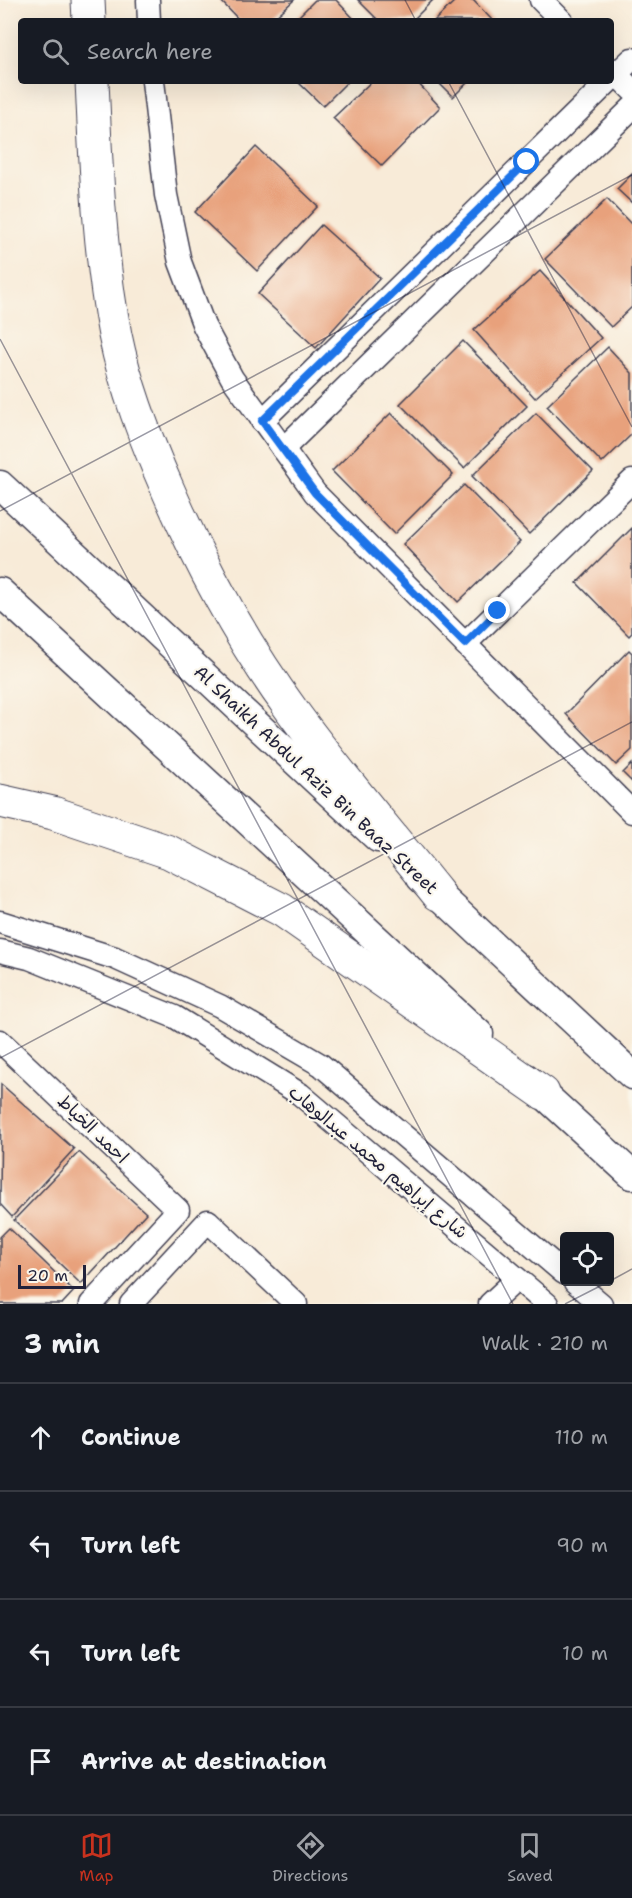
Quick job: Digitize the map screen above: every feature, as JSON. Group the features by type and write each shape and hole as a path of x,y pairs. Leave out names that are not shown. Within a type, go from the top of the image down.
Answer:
{"highway":[{"path":"88,0 89,18"},
{"path":"92,84 97,178 109,300 124,373 157,465 209,576 263,668 293,712 438,894"},
{"path":"0,801 63,816 169,852 282,910 543,1093"}],"main road":[{"name":"Al Shaikh Abdul Aziz Bin Baaz Street","path":"0,485 632,1075"},
{"path":"0,592 632,1175"}],"street":[{"path":"148,0 149,18"},
{"path":"541,0 559,18"},
{"path":"153,84 166,195 183,273 217,352 262,421 315,493 632,812"},
{"path":"262,421 609,84"},
{"path":"283,449 632,108"},
{"path":"465,644 632,481"},
{"path":"0,922 115,958 220,1006 321,1065 560,1270"},
{"name":"شارع إبراهيم محمد عبدالوهاب","path":"0,951 28,958 175,1017 300,1094 547,1304"},
{"name":"احمد الخياط","path":"0,1041 178,1210 91,1304"},
{"path":"130,1304 208,1221 296,1304"},
{"path":"490,1304 517,1279"},
{"path":"581,1286 601,1304"}],"building":[{"path":"220,0 294,0 274,18 237,18"},
{"path":"315,0 336,0 353,18 297,18"},
{"path":"358,0 433,0 415,18 376,18"},
{"path":"456,0 473,0 490,18 437,18"},
{"path":"300,84 345,84 323,106"},
{"path":"369,84 419,84 440,107 382,166 333,118"},
{"path":"440,84 466,84 453,97"},
{"path":"256,147 318,206 257,271 195,212"},
{"path":"632,174 632,203 617,189"},
{"path":"607,199 632,225 632,307 611,327 545,259"},
{"path":"321,225 380,278 316,348 258,294"},
{"path":"540,271 601,338 535,398 474,330"},
{"path":"463,341 527,406 464,468 400,404"},
{"path":"608,347 632,373 632,434 602,463 547,406"},
{"path":"391,413 453,475 394,534 332,471"},
{"path":"536,413 593,471 529,534 472,476"},
{"path":"464,485 520,542 458,602 403,544"},
{"path":"632,528 632,633 629,636 577,583"},
{"path":"629,650 632,653 632,750 616,765 566,714"},
{"path":"632,764 632,782 623,773"},
{"path":"1,1084 74,1149 12,1217 0,1204"},
{"path":"79,1152 146,1213 81,1284 14,1220"},
{"path":"9,1228 74,1291 62,1304 0,1304 0,1237"}],"route":[{"path":"498,611 465,644 315,493 262,421 527,162"}]}
